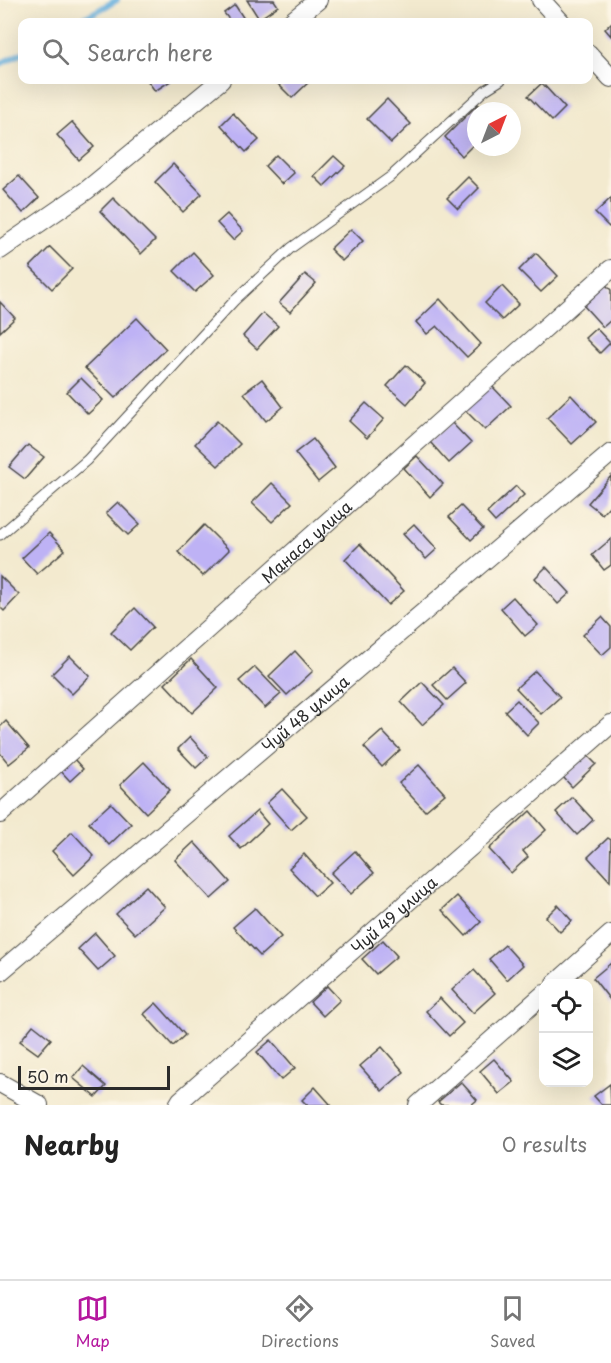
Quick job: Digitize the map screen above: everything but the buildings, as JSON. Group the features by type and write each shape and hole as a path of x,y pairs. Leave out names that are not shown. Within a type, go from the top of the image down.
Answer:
{"street":[{"path":"296,18 318,0"},
{"path":"541,0 557,18"},
{"path":"593,58 611,78"},
{"path":"0,250 87,190 216,84"},
{"name":"Манаса улица","path":"0,814 611,269"},
{"name":"Чуй 48 улица","path":"0,972 611,453"},
{"name":"Чуй 49 улица","path":"178,1105 611,724"},
{"path":"561,979 611,934"},
{"path":"418,1105 539,998"},
{"path":"0,1083 39,1105"}],"lane":[{"path":"0,535 87,460 234,301 291,248 390,177 485,90 495,84"}],"waterway":[{"path":"84,18 117,0"},
{"path":"0,64 18,55"}]}
